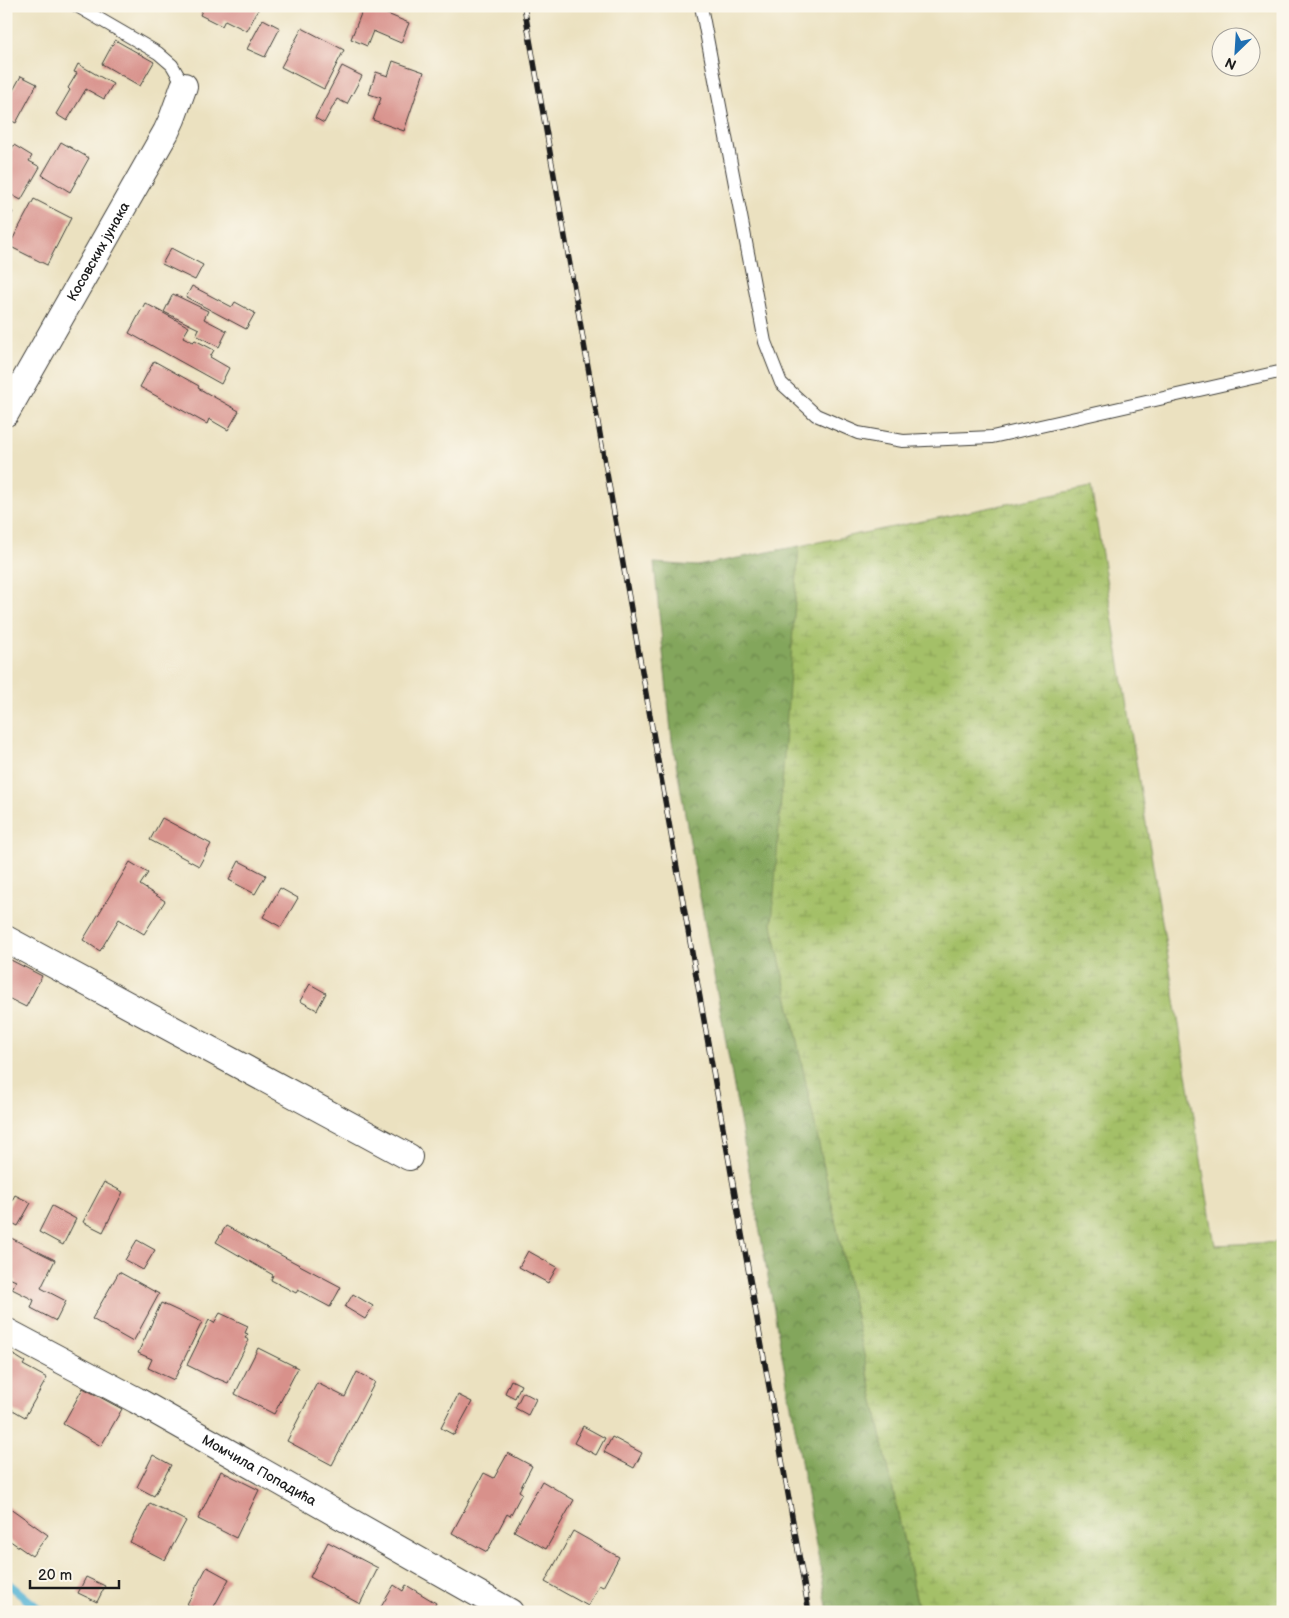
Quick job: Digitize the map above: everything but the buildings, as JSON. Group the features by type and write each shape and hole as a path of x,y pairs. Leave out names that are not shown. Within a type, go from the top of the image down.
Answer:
{"street":[{"name":"Косовских јунака","path":"6,413 166,132 184,86"},
{"path":"6,939 409,1158"},
{"name":"Момчила Попадића","path":"6,1331 136,1400 510,1612"}],"lane":[{"path":"77,6 158,53 172,65 184,86"},
{"path":"701,6 765,342 781,383 816,415 858,433 903,441 992,437 1283,371"}],"green space":[{"path":"1091,487 1215,1245 1283,1242 1283,1612 919,1612 772,924 799,546"},
{"path":"799,546 776,942 919,1612 828,1612 672,741 654,563 697,566"}],"waterway":[{"path":"6,1582 42,1612"}],"railway":[{"path":"524,6 809,1612"}]}
